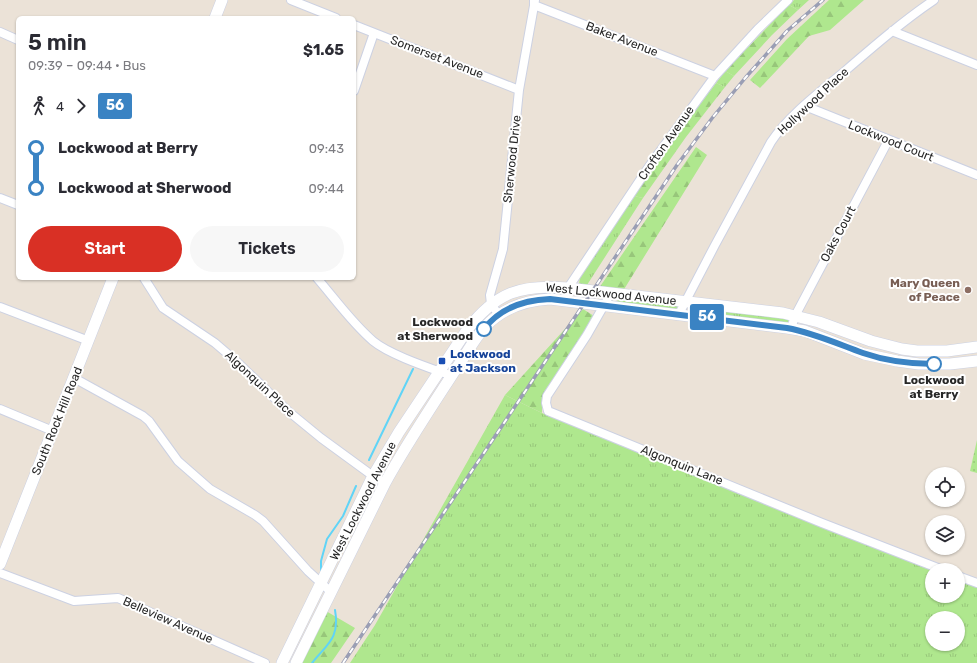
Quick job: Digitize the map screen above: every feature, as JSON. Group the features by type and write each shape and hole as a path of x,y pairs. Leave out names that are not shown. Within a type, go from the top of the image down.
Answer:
{"main road":[{"path":"216,16 222,0"},
{"name":"South Rock Hill Road","path":"0,564 54,431 112,280"},
{"name":"West Lockwood Avenue","path":"282,663 373,476 387,452 467,330 482,311 499,299 524,289 537,286 568,288 686,301 795,316 819,322 871,341 917,351 947,351 977,347"},
{"name":"West Lockwood Avenue","path":"296,663 398,458 478,336 486,326 499,315 516,305 550,299 765,324 792,328 879,358 919,364 948,364 977,361"},
{"path":"947,351 948,364"}],"street":[{"path":"291,0 331,16"},
{"name":"Crofton Avenue","path":"567,301 568,288 650,165 715,76 758,29 788,0"},
{"name":"Hollywood Place","path":"679,314 770,142 785,123 892,31 934,0"},
{"name":"Baker Avenue","path":"535,2 715,76"},
{"name":"Sherwood Drive","path":"491,304 490,295 503,249 519,90 535,2"},
{"name":"Somerset Avenue","path":"356,26 519,90"},
{"path":"892,31 977,65"},
{"path":"0,32 16,39"},
{"path":"356,85 374,33"},
{"name":"Lockwood Court","path":"805,106 888,141 977,175"},
{"name":"Oaks Court","path":"792,328 795,316 888,141"},
{"path":"0,198 16,204"},
{"name":"Algonquin Place","path":"145,280 163,308 215,343 236,360 288,411 321,438 385,483"},
{"path":"319,280 359,327 374,342 397,355 452,376"},
{"name":"Algonquin Lane","path":"611,293 605,305 547,396 546,403 548,411 822,523 925,563"},
{"path":"491,304 499,315"},
{"path":"0,307 88,341"},
{"path":"74,378 143,416 155,428 178,461 210,489 263,521 308,571 322,582 331,592"},
{"path":"0,409 54,431"},
{"name":"Belleview Avenue","path":"0,573 74,601 118,598 265,663"},
{"path":"965,579 977,583"}],"green space":[{"path":"794,0 809,0 798,10 789,5"},
{"path":"829,0 864,0 830,30 809,36 760,88 750,80 787,39"},
{"path":"789,5 798,10 772,35 734,76 725,71"},
{"path":"725,71 734,76 725,87 716,83"},
{"path":"716,83 725,87 686,137 643,198 634,196 671,141"},
{"path":"696,147 707,155 623,291 599,288"},
{"path":"634,196 643,198 587,285 579,284 580,277"},
{"path":"619,298 677,305 678,307 675,310 617,302"},
{"path":"690,307 788,319 789,321 787,323 689,311 688,309"},
{"path":"583,309 594,316 543,397 542,413 505,395"},
{"path":"505,395 542,413 925,567 925,603 965,603 965,582 977,586 977,663 350,663 375,625"},
{"path":"977,440 977,473 970,471"},
{"path":"326,611 355,628 331,663 300,663"}],"waterway":[{"path":"369,460 413,369"},
{"path":"321,571 321,561 327,539 343,516 356,486"},
{"path":"312,663 327,646 334,635 336,628 335,610"}],"railway":[{"path":"343,663 677,165 713,117 746,77 787,31 823,0"}],"bus line":[{"name":"56","path":"484,329 505,310 516,305 550,299 765,324 805,332 879,358 919,364 934,364"}],"place":[{"name":"Mary Queen of Peace","path":"968,290"},
{"name":"Lockwood at Sherwood","path":"484,329"},
{"name":"Lockwood at Jackson","path":"442,361"},
{"name":"Lockwood at Berry","path":"934,364"}]}
